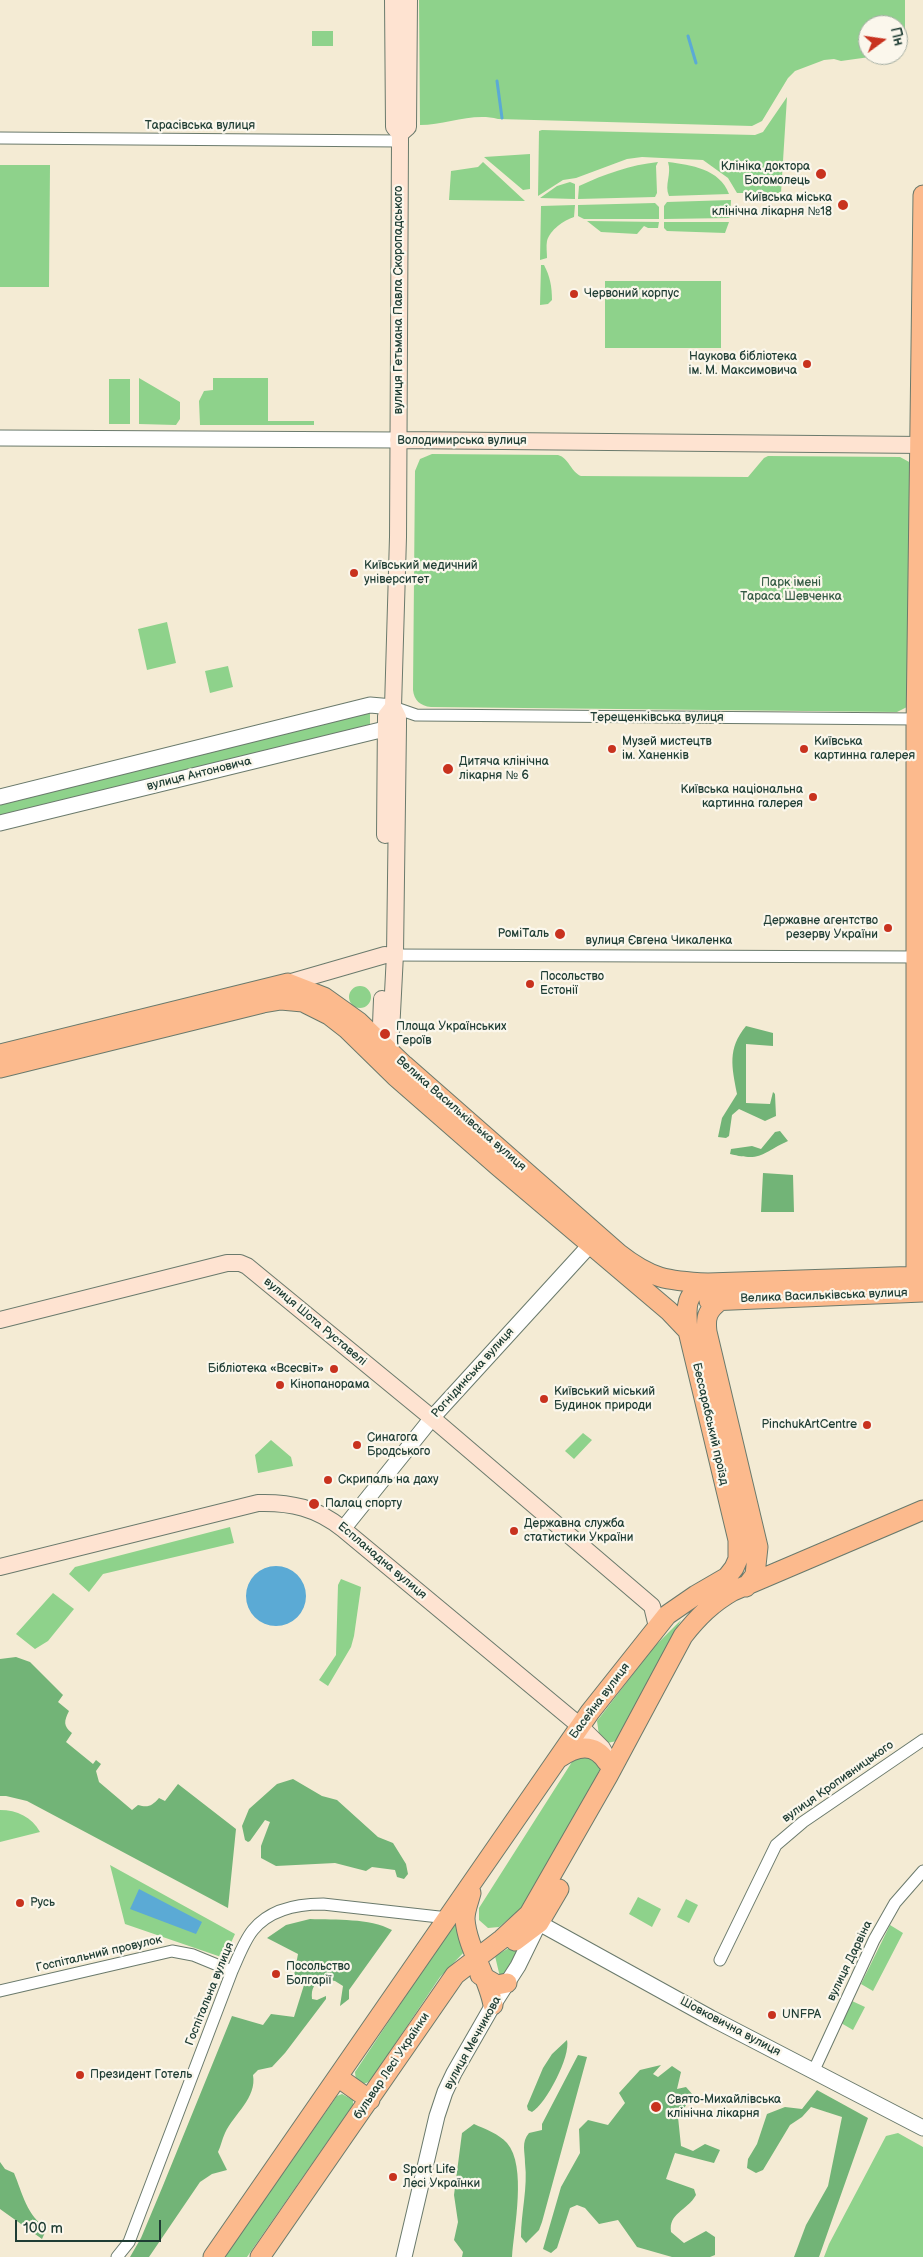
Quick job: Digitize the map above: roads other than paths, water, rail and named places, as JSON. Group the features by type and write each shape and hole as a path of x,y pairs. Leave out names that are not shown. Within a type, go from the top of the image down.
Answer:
{"main road":[{"name":"вулиця Гетьмана Павла Скоропадського","path":"390,955 392,727 398,717 393,707 397,611 400,138 394,127 393,0"},
{"name":"вулиця Гетьмана Павла Скоропадського","path":"400,138 408,127 409,0"},
{"path":"920,1284 919,957 923,195"},
{"name":"Володимирська вулиця","path":"398,440 922,445"},
{"path":"0,1054 288,983 390,955 384,1051"},
{"name":"Велика Васильківська вулиця","path":"288,983 324,997 359,1022 384,1051 590,1245 669,1311 688,1331"},
{"name":"Велика Васильківська вулиця","path":"0,1068 263,1002 281,1000 303,1002 329,1015 384,1051 636,1267 677,1282 920,1284"},
{"name":"вулиця Шота Руставелі","path":"0,1320 227,1263 240,1263 268,1282 432,1418 652,1606 657,1627"},
{"path":"688,1302 696,1290 708,1283"},
{"name":"Велика Васильківська вулиця","path":"644,1291 671,1301 688,1302 920,1284"},
{"name":"Бессарабський проїзд","path":"720,1300 708,1311 706,1319 707,1332 758,1547 753,1577"},
{"name":"Бессарабський проїзд","path":"688,1302 688,1331 738,1540 753,1577"},
{"name":"Еспланадна вулиця","path":"0,1567 258,1503 290,1503 309,1509 328,1517 343,1529 580,1726 602,1748 607,1769"},
{"path":"542,1894 607,1769 687,1631 706,1609 753,1577 777,1572 923,1510"},
{"name":"Басейна вулиця","path":"472,1891 580,1726 657,1627 672,1611 727,1577 734,1568 738,1559 738,1540"},
{"path":"477,1957 510,1944 539,1923 692,1643 712,1616 753,1577"},
{"path":"558,1759 572,1751 587,1747 598,1751 607,1769"},
{"path":"213,2257 339,2078 448,1918 472,1891"},
{"path":"472,1891 472,1924 479,1933 494,1935 512,1930"},
{"path":"472,1891 465,1918 469,1938 486,1979 493,2005"},
{"name":"бульвар Лесі Українки","path":"260,2257 370,2100 443,1989 458,1972 512,1930 529,1914 542,1894"},
{"path":"458,1972 469,1971 497,1985 507,1983"},
{"path":"339,2078 370,2100"}],"street":[{"name":"Тарасівська вулиця","path":"0,138 400,138"},
{"name":"Володимирська вулиця","path":"0,438 398,440"},
{"name":"вулиця Антоновича","path":"0,797 370,705 393,707"},
{"name":"Терещенківська вулиця","path":"393,707 416,715 920,719"},
{"name":"вулиця Антоновича","path":"0,823 392,727"},
{"name":"вулиця Євгена Чикаленка","path":"390,955 919,957"},
{"name":"Рогнідинська вулиця","path":"343,1529 432,1418 590,1245"},
{"name":"вулиця Кропивницького","path":"720,1960 776,1845 803,1822 923,1740"},
{"name":"вулиця Дарвіна","path":"814,2070 874,1940 895,1903 923,1871"},
{"name":"вулиця Мечникова","path":"404,2257 437,2116 454,2073 507,1983 539,1923 542,1894"},
{"name":"Госпітальна вулиця","path":"117,2257 129,2242 232,1971 253,1930 266,1917 292,1906 323,1904 448,1918"},
{"name":"Шовковична вулиця","path":"539,1923 711,2018 923,2128"},
{"name":"Госпітальний провулок","path":"0,1991 172,1951 193,1956 232,1971"}],"water":[{"path":"276,1566 292,1571 297,1575 301,1580 306,1596 301,1612 297,1617 292,1621 276,1626 260,1621 255,1617 251,1612 246,1596 251,1580 255,1575 260,1571"},
{"path":"139,1889 202,1922 196,1934 130,1909"}],"waterway":[{"path":"688,36 696,63"},
{"path":"497,81 502,118"}],"place":[{"name":"Клініка доктора Богомолець","path":"821,174"},
{"name":"Київська міська клінічна лікарня №18","path":"843,205"},
{"name":"Червоний корпус","path":"574,294"},
{"name":"Наукова бібліотека ім. М. Максимовича","path":"807,364"},
{"name":"Київський медичний університет","path":"354,573"},
{"name":"Музей мистецтв ім. Ханенків","path":"612,749"},
{"name":"Київська картинна галерея","path":"804,749"},
{"name":"Дитяча клінічна лікарня № 6","path":"448,769"},
{"name":"Київська національна картинна галерея","path":"813,797"},
{"name":"Державне агентство резерву України","path":"888,928"},
{"name":"РоміТаль","path":"560,934"},
{"name":"Посольство Естонії","path":"530,984"},
{"name":"Площа Українських Героїв","path":"385,1034"},
{"name":"Бібліотека «Всесвіт»","path":"334,1369"},
{"name":"Кінопанорама","path":"280,1385"},
{"name":"Київський міський Будинок природи","path":"544,1399"},
{"name":"PinchukArtCentre","path":"867,1425"},
{"name":"Синагога Бродського","path":"357,1445"},
{"name":"Скрипаль на даху","path":"328,1480"},
{"name":"Палац спорту","path":"314,1504"},
{"name":"Державна служба статистики України","path":"514,1531"},
{"name":"Русь","path":"20,1903"},
{"name":"Посольство Болгарії","path":"276,1974"},
{"name":"UNFPA","path":"772,2015"},
{"name":"Президент Готель","path":"80,2075"},
{"name":"Свято-Михайлівська клінічна лікарня","path":"656,2107"},
{"name":"Sport Life Лесі Українки","path":"393,2177"}],"park label":[{"name":"Парк імені Тараса Шевченка","path":"791,590"}]}
